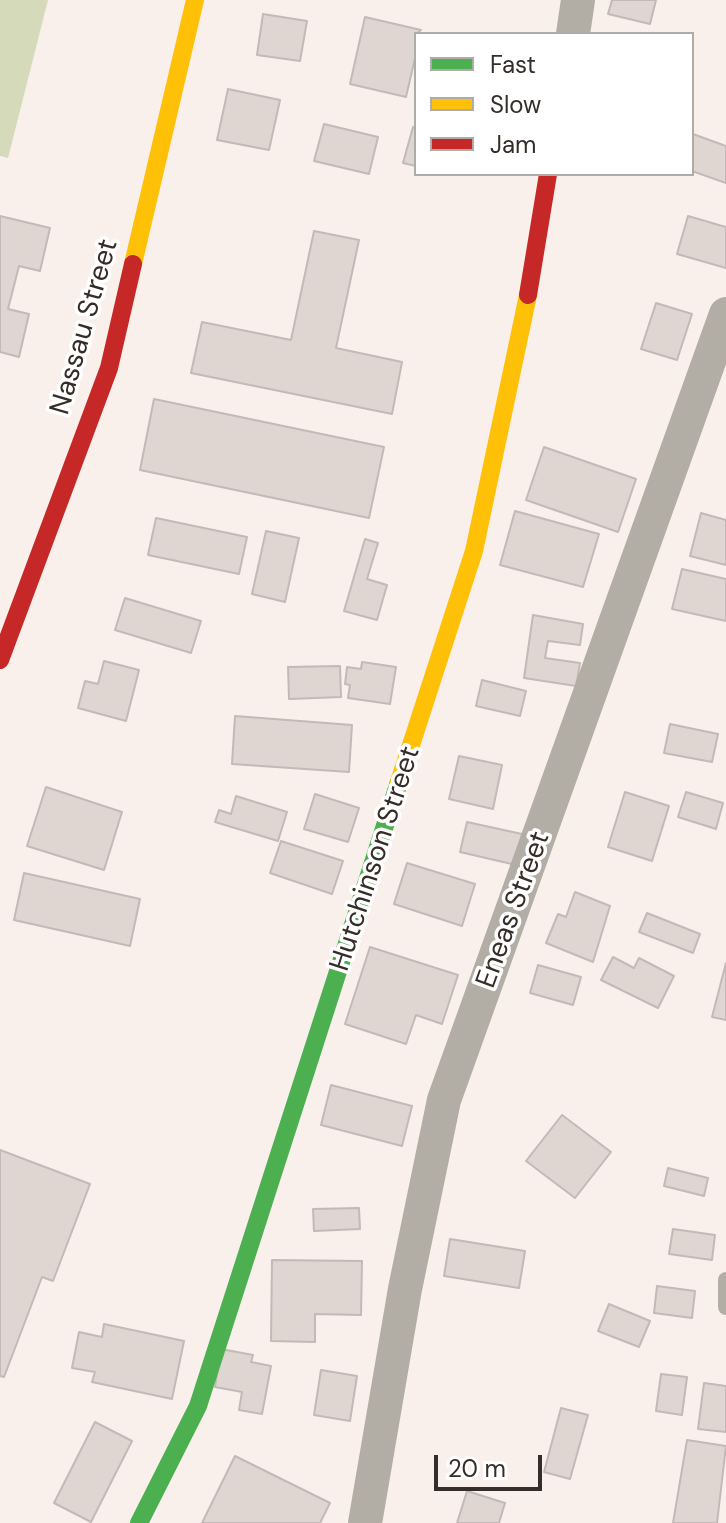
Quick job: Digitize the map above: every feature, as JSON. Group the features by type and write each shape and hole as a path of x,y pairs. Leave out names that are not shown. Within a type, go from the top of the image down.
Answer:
{"street":[{"name":"Nassau Street","path":"0,660 109,368 195,0"},
{"path":"573,32 578,0"},
{"name":"Hutchinson Street","path":"139,1523 198,1406 474,551 526,306 548,176"},
{"name":"Eneas Street","path":"365,1523 405,1289 444,1100 716,368 726,314"}],"lane":[{"path":"726,1280 726,1307"}],"green space":[{"path":"0,0 48,0 8,158 0,156"}],"building":[{"path":"612,0 656,0 650,24 608,14"},
{"path":"263,14 307,21 300,61 257,55"},
{"path":"365,17 421,30 414,32 414,63 406,97 350,84"},
{"path":"228,89 280,100 269,150 217,140"},
{"path":"324,124 378,137 369,174 314,161"},
{"path":"413,127 414,166 403,163"},
{"path":"694,134 726,146 726,183 694,172"},
{"path":"0,216 50,228 40,271 19,266 8,309 29,314 19,357 0,352"},
{"path":"688,216 726,227 726,268 677,254"},
{"path":"314,231 359,240 336,348 402,362 392,414 191,373 202,322 291,340"},
{"path":"656,303 692,314 677,360 641,349"},
{"path":"154,399 384,447 369,518 140,470"},
{"path":"544,447 636,479 618,532 526,500"},
{"path":"515,511 599,534 583,587 500,565"},
{"path":"701,513 726,520 726,565 690,556"},
{"path":"156,518 247,537 239,574 148,555"},
{"path":"266,531 299,538 285,602 252,594"},
{"path":"365,539 378,543 367,579 387,585 377,620 344,611"},
{"path":"682,569 726,579 726,621 672,609"},
{"path":"125,598 201,621 191,653 115,630"},
{"path":"533,615 583,624 580,645 548,641 545,658 580,663 576,686 524,678"},
{"path":"104,661 139,670 126,721 78,708 85,681 98,684"},
{"path":"362,662 396,667 390,704 348,698 350,685 345,684 347,667 361,669"},
{"path":"340,666 341,697 289,699 288,667"},
{"path":"482,680 526,691 520,716 476,706"},
{"path":"235,716 352,725 349,772 232,764"},
{"path":"670,724 718,734 712,762 664,753"},
{"path":"459,756 502,765 493,809 449,799"},
{"path":"46,787 122,812 104,870 27,846"},
{"path":"625,792 669,806 652,861 608,847"},
{"path":"686,792 723,803 716,829 678,817"},
{"path":"315,794 359,808 348,842 304,829"},
{"path":"236,796 287,812 278,841 215,822 219,810 231,814"},
{"path":"467,822 522,834 516,865 460,852"},
{"path":"281,841 343,861 332,894 270,873"},
{"path":"407,863 475,884 462,926 394,904"},
{"path":"24,873 140,899 130,946 14,920"},
{"path":"575,892 610,906 593,962 546,943 558,914 566,917"},
{"path":"647,913 700,934 693,953 639,932"},
{"path":"370,947 458,975 442,1024 416,1015 406,1044 345,1024"},
{"path":"613,957 634,968 639,958 674,976 658,1008 601,980"},
{"path":"726,963 726,1020 712,1017"},
{"path":"538,965 581,977 573,1005 530,993"},
{"path":"331,1085 412,1106 402,1146 321,1125"},
{"path":"562,1115 611,1152 575,1198 526,1161"},
{"path":"0,1150 90,1184 53,1281 42,1277 4,1377 0,1376"},
{"path":"668,1168 708,1178 704,1196 664,1186"},
{"path":"359,1208 360,1229 314,1231 313,1209"},
{"path":"673,1229 715,1235 712,1260 669,1254"},
{"path":"450,1239 525,1251 519,1288 444,1276"},
{"path":"272,1260 362,1261 361,1315 315,1314 315,1342 271,1341"},
{"path":"657,1286 695,1291 692,1318 654,1313"},
{"path":"609,1304 650,1321 639,1347 598,1331"},
{"path":"104,1324 184,1341 172,1399 92,1382 95,1372 72,1368 79,1332 102,1337"},
{"path":"221,1349 253,1355 251,1362 271,1366 262,1414 239,1410 242,1392 215,1387"},
{"path":"321,1370 357,1376 350,1421 314,1415"},
{"path":"661,1374 687,1377 682,1415 656,1411"},
{"path":"704,1383 726,1386 726,1432 698,1429"},
{"path":"561,1408 588,1415 570,1479 544,1472"},
{"path":"95,1422 132,1441 91,1522 54,1503"},
{"path":"687,1440 726,1446 717,1523 673,1523"},
{"path":"235,1456 330,1503 320,1523 202,1523"},
{"path":"467,1491 505,1503 499,1523 457,1523"}],"traffic: fast":[{"path":"139,1523 198,1406 399,782"}],"traffic: slow":[{"path":"133,264 195,0"},
{"path":"399,782 474,551 528,295"}],"traffic: jam":[{"path":"528,295 548,176"},
{"path":"0,660 109,368 133,264"}]}
